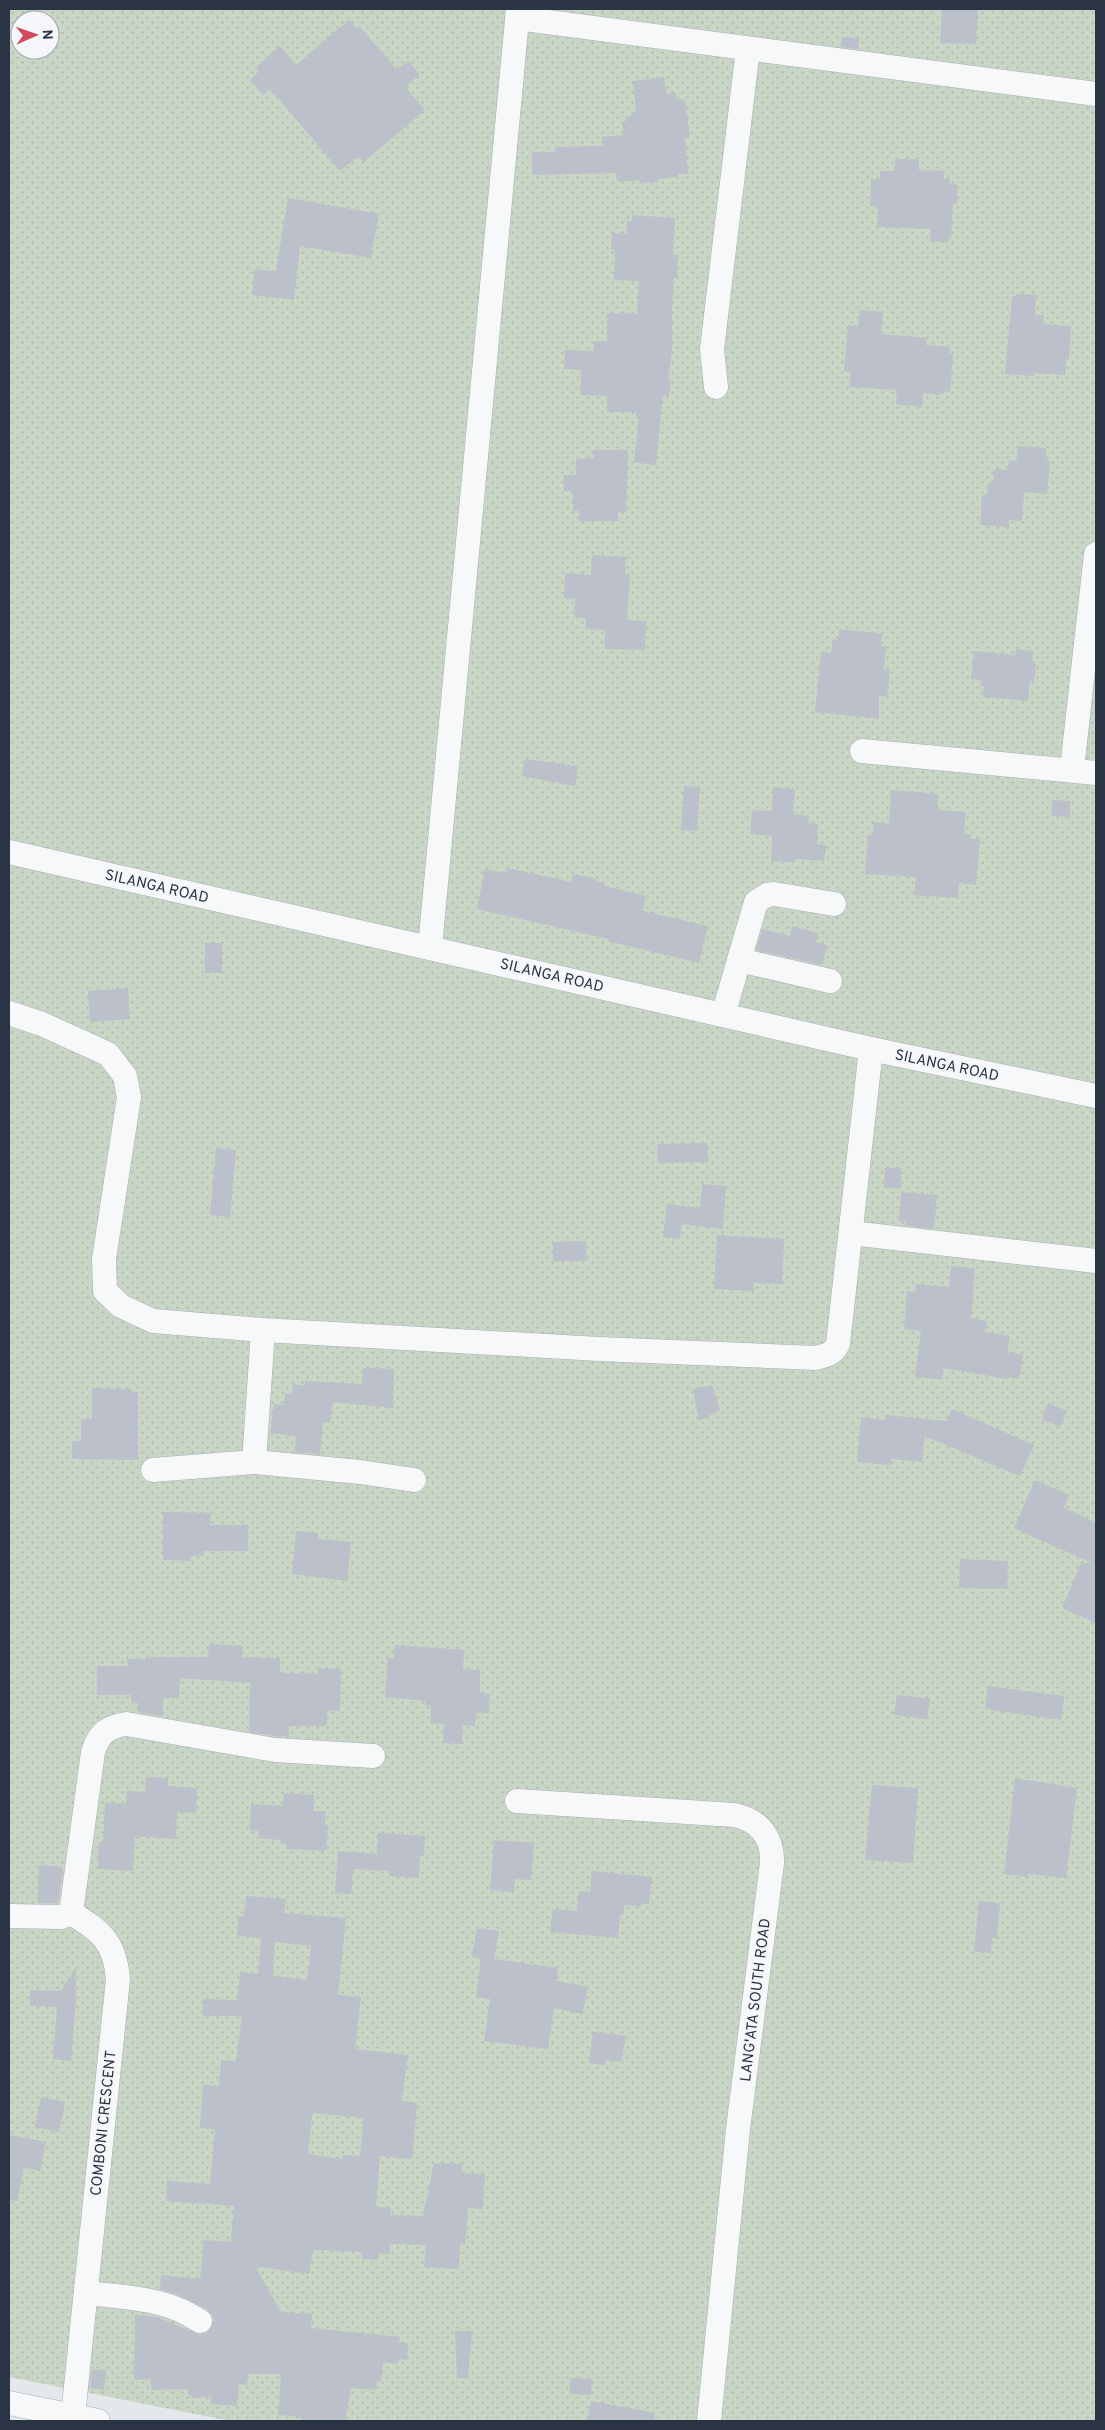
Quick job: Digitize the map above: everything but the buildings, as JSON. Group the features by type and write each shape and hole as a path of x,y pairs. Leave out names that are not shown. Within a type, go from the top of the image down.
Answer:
{"street":[{"path":"430,947 518,13 748,49 1096,94"},
{"path":"716,387 712,349 748,49"},
{"path":"1072,769 1096,554"},
{"path":"862,750 1072,769 1096,773"},
{"name":"SILANGA ROAD","path":"9,852 871,1049 1096,1096"},
{"path":"723,1015 756,902 761,897 774,894 834,904"},
{"path":"739,960 830,980"},
{"path":"9,1013 42,1024 108,1054 125,1076 129,1096 104,1258 105,1291 120,1306 153,1321 263,1330 599,1349 816,1358 829,1355 838,1344 871,1049"},
{"path":"851,1233 1096,1261"},
{"path":"254,1462 263,1330"},
{"path":"153,1470 254,1462 353,1471 414,1480"},
{"path":"9,1916 61,1917 71,1913 93,1752 98,1739 112,1726 126,1724 275,1750 373,1756"},
{"name":"LANG'ATA SOUTH ROAD","path":"517,1802 734,1815 746,1817 756,1823 769,1841 772,1863 738,2129 709,2421"},
{"name":"COMBONI CRESCENT","path":"71,1913 97,1928 108,1942 116,1961 118,1979 73,2416"},
{"path":"86,2294 162,2302 187,2312 200,2321"},
{"path":"9,2403 98,2421"}],"green space":[{"path":"9,9 1096,9 1096,2421 230,2421 9,2377"}]}
